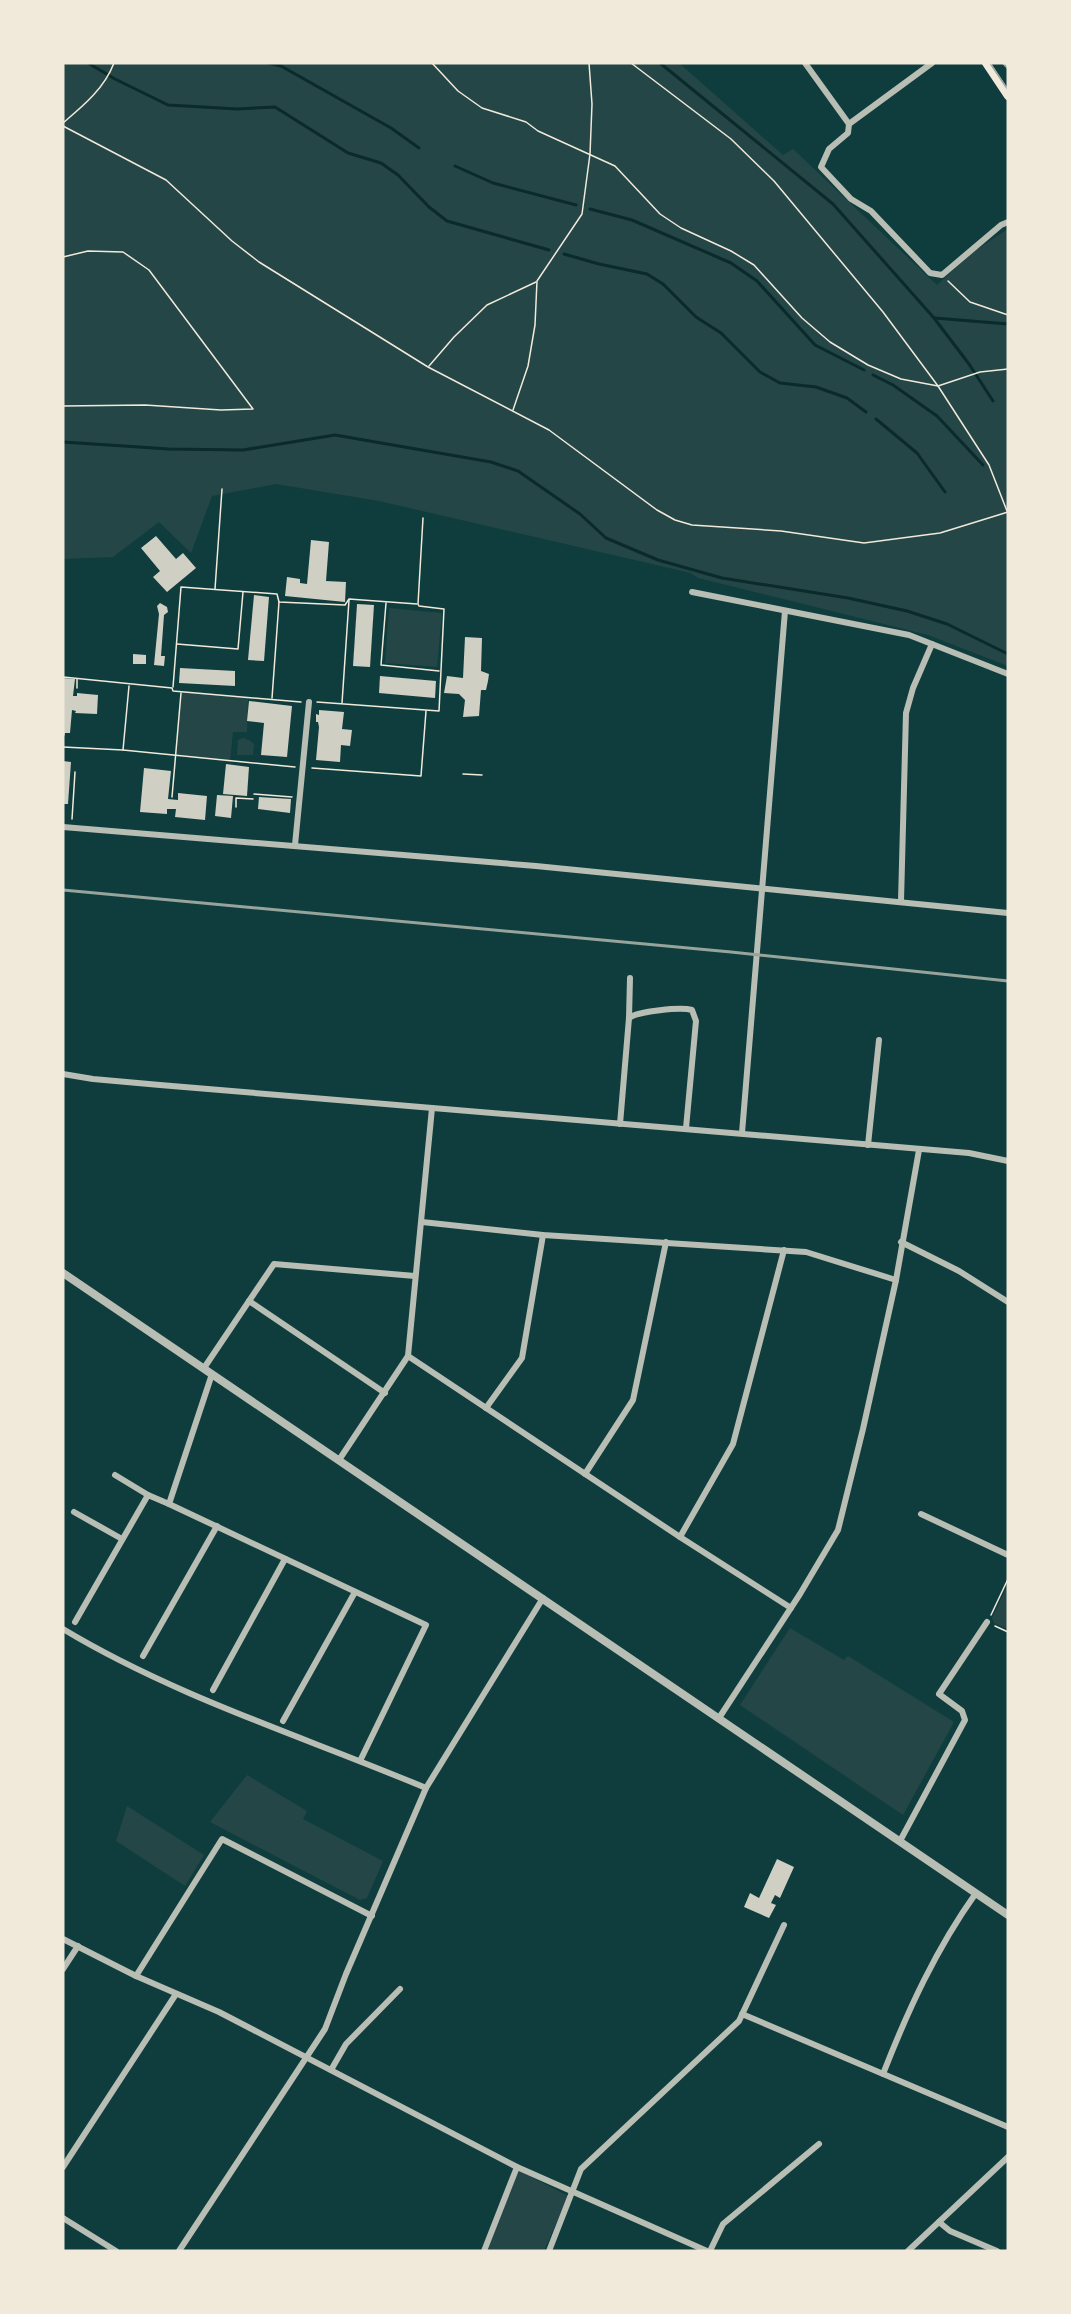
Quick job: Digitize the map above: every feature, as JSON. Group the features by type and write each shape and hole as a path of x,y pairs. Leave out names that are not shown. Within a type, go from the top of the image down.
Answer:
{"main road":[{"path":"986,63 1008,96"}],"street":[{"path":"805,63 849,124 848,133 829,149 821,167 851,199 871,211 930,273 942,275 1008,222"},
{"path":"849,124 932,63"},
{"path":"692,592 909,636 1008,674"},
{"path":"742,1133 785,611"},
{"path":"901,901 906,713 913,688 932,644"},
{"path":"295,845 309,702"},
{"path":"63,827 295,845 1008,913"},
{"path":"620,1124 630,978"},
{"path":"629,1018 634,1014 687,1008 692,1010 696,1021 686,1128"},
{"path":"868,1145 879,1040"},
{"path":"63,1074 104,1080 969,1153 1008,1161"},
{"path":"339,1460 408,1356 432,1108"},
{"path":"719,1718 791,1608 838,1530 896,1280 919,1150"},
{"path":"422,1222 543,1235 806,1252 896,1280"},
{"path":"486,1408 522,1358 543,1235"},
{"path":"585,1474 633,1400 666,1242"},
{"path":"901,1242 959,1272 1008,1302"},
{"path":"680,1538 733,1444 784,1250"},
{"path":"204,1368 274,1264 415,1276"},
{"path":"63,1273 1008,1915"},
{"path":"249,1301 385,1393"},
{"path":"408,1356 680,1538 791,1608"},
{"path":"169,1504 212,1374"},
{"path":"115,1475 148,1495 426,1625 360,1761"},
{"path":"75,1622 148,1495"},
{"path":"74,1512 122,1539"},
{"path":"921,1514 1008,1555"},
{"path":"143,1656 216,1526"},
{"path":"213,1690 285,1559"},
{"path":"284,1721 355,1592"},
{"path":"179,2251 325,2029 346,1974 426,1788 543,1598"},
{"path":"900,1841 965,1720 966,1715 939,1694 987,1622"},
{"path":"63,1629 136,1668 208,1700 426,1788"},
{"path":"135,1976 222,1839 372,1917"},
{"path":"883,2074 911,2004 941,1946 976,1893"},
{"path":"549,2251 581,2169 739,2021 784,1925"},
{"path":"63,1939 135,1976 219,2012 517,2166 708,2251 723,2224 819,2144"},
{"path":"63,1969 78,1946"},
{"path":"331,2070 346,2044 400,1989"},
{"path":"63,2167 176,1994"},
{"path":"742,2014 1008,2127"},
{"path":"908,2251 1008,2157"},
{"path":"484,2251 517,2166"},
{"path":"63,2218 116,2251"},
{"path":"939,2222 950,2231 997,2251"}],"path":[{"path":"114,63 106,79 86,104 63,125 166,180 232,241 259,262 428,367 513,411 570,444 657,510 675,520 692,525 781,531 864,543 940,533 1008,512 988,465 939,386 883,312 774,181 731,139 631,63"},
{"path":"432,63 458,91 483,108 526,122 538,131 615,166 660,214 681,228 731,251 754,265 802,318 830,342 868,365 901,379 939,386 980,372 1008,369"},
{"path":"428,367 454,337 487,305 537,281 582,214 590,154 592,104 590,63"},
{"path":"63,256 88,251 123,252 150,270 253,409 221,411 145,405 63,406"},
{"path":"942,275 970,302 1008,315"},
{"path":"513,411 528,366 535,325 537,281"},
{"path":"215,589 222,489"},
{"path":"418,605 423,518"},
{"path":"172,688 181,587 277,594 279,602 272,699"},
{"path":"176,644 238,649 243,591"},
{"path":"279,602 345,605 349,599"},
{"path":"63,677 172,688 173,691 439,711 444,609 349,599"},
{"path":"342,704 349,599"},
{"path":"386,602 381,665 441,671"},
{"path":"77,688 78,678"},
{"path":"123,750 129,685"},
{"path":"172,797 181,691"},
{"path":"63,747 123,750 303,768 421,776 426,710"},
{"path":"71,828 75,772"},
{"path":"463,774 482,775"},
{"path":"254,794 294,797"},
{"path":"236,807 236,798 253,799"},
{"path":"1008,1579 987,1622 1008,1632"}],"shaded area":[{"path":"63,63 679,63 783,155 793,149 937,285 973,252 1008,229 1008,666 928,635 698,578 691,573 379,501 276,484 212,496 191,553 159,522 113,557 63,559"},
{"path":"389,608 442,613 437,667 385,663"},
{"path":"181,691 248,697 247,732 233,732 230,762 175,755"},
{"path":"243,738 254,744 253,755 237,755 238,740"},
{"path":"1008,1584 1008,1629 994,1623 992,1618"},
{"path":"790,1628 844,1660 848,1656 954,1722 903,1815 740,1705"},
{"path":"247,1775 307,1811 303,1819 383,1861 367,1898 360,1900 210,1822"},
{"path":"127,1806 204,1855 185,1886 116,1841"},
{"path":"518,2170 568,2196 544,2251 487,2251"}],"building":[{"path":"156,536 176,559 183,553 196,568 167,592 153,577 160,571 141,548"},
{"path":"311,540 329,542 326,581 346,582 345,602 285,596 287,577 300,579 300,583 307,584"},
{"path":"254,595 269,597 264,661 248,660"},
{"path":"160,603 167,607 168,612 164,615 161,656 165,656 164,666 154,665 159,614 157,606"},
{"path":"357,604 374,605 370,667 353,666"},
{"path":"465,637 482,638 481,671 489,674 486,690 481,690 479,716 463,717 465,700 459,694 444,693 447,676 463,678"},
{"path":"133,654 146,655 146,664 133,664"},
{"path":"180,668 235,671 235,686 179,683"},
{"path":"380,676 436,681 435,698 379,693"},
{"path":"63,678 75,679 73,696 77,696 77,693 98,695 97,714 75,713 76,711 72,710 70,733 65,733 64,737"},
{"path":"249,701 292,706 287,757 261,755 264,723 247,721"},
{"path":"319,710 344,712 342,729 352,730 350,746 341,745 340,762 316,760 319,727 316,714 319,715"},
{"path":"63,761 71,762 68,804 63,804"},
{"path":"226,764 249,767 247,796 223,794"},
{"path":"144,768 171,771 168,799 178,800 178,793 207,796 205,820 175,817 176,809 167,809 167,814 140,812"},
{"path":"217,795 233,796 231,818 215,816"},
{"path":"259,797 291,799 290,813 258,809"},
{"path":"777,1859 794,1867 780,1898 775,1895 771,1903 776,1905 769,1918 744,1907 750,1893 759,1898"}],"waterway":[{"path":"88,63 168,105 237,109 275,107 348,153 381,163 398,175 429,207 447,221 549,250"},
{"path":"268,63 281,66 391,128 419,148"},
{"path":"660,63 833,204 934,318 969,364 993,401"},
{"path":"455,166 493,183 576,205"},
{"path":"590,209 632,220 731,263 757,281 815,345 864,370"},
{"path":"564,254 647,274 663,284 696,317 721,333 760,372 780,383 816,387 847,398 866,412"},
{"path":"935,318 1008,324"},
{"path":"873,375 893,385 937,416 983,465"},
{"path":"876,419 917,453 945,492"},
{"path":"63,442 169,449 243,450 335,435 491,462 518,471 580,514 606,538 658,560 722,578 848,598 907,611 947,624 1008,654"}],"tram line":[{"path":"990,63 1008,90"},
{"path":"1003,63 1008,69"}],"railway":[{"path":"63,890 731,952 1008,981"}]}
